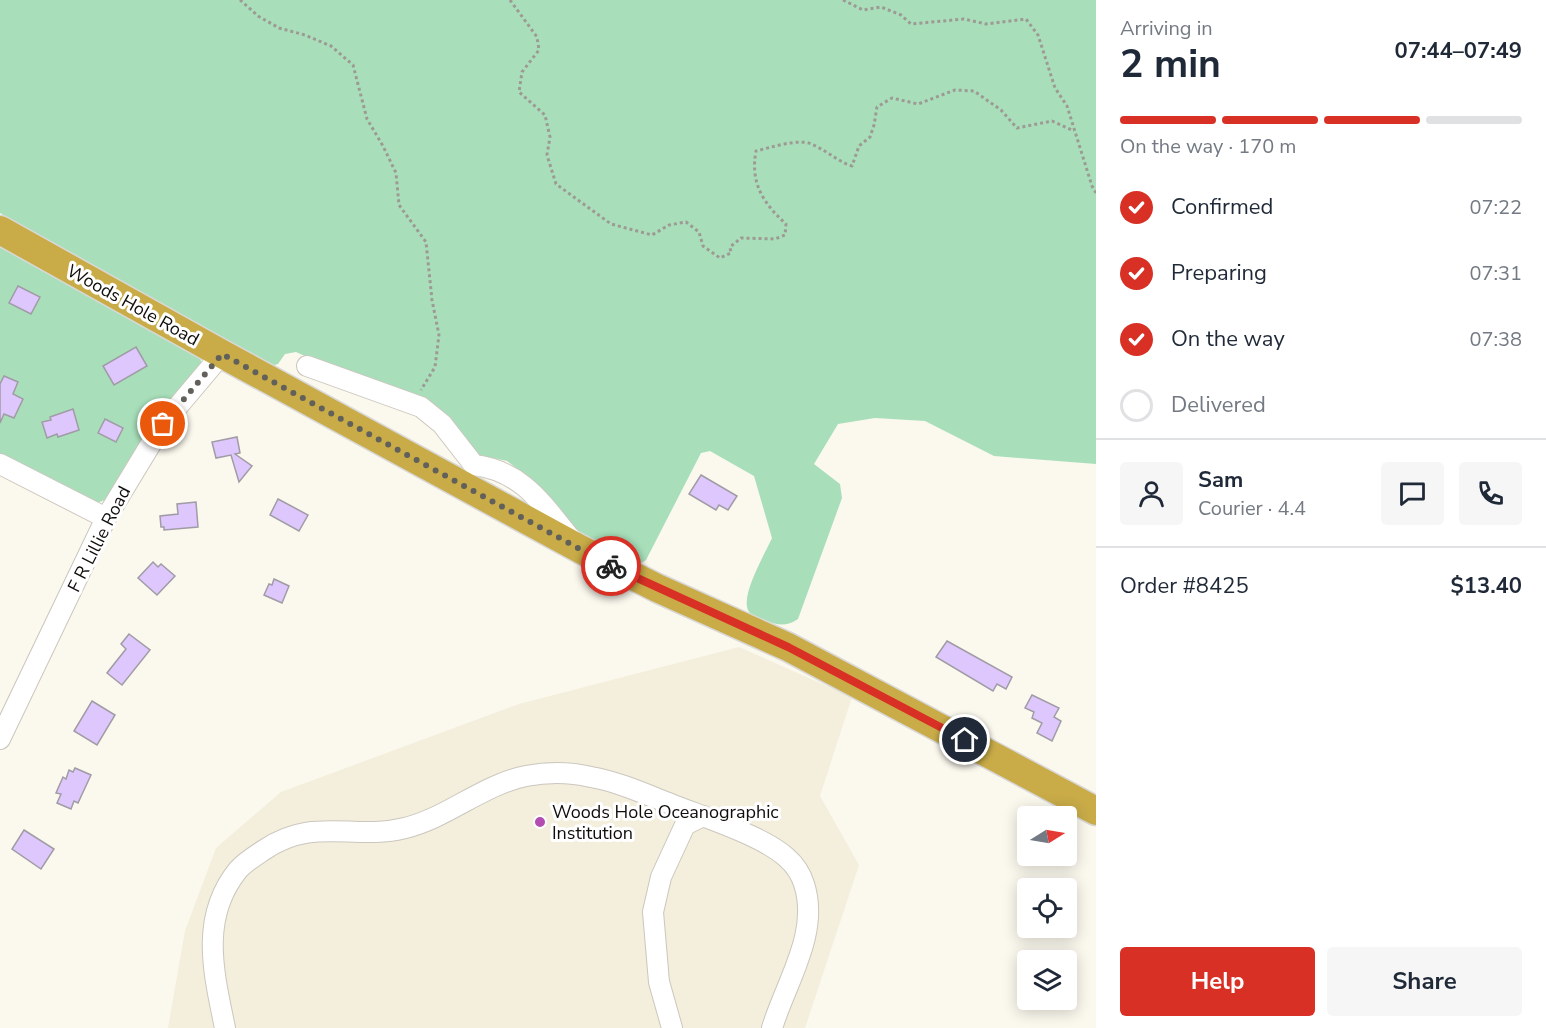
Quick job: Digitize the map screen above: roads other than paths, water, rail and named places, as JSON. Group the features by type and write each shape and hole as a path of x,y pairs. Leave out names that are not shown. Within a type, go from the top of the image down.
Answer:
{"highway":[{"name":"Woods Hole Road","path":"0,230 580,549 657,588 813,660 1096,811"}],"street":[{"name":"F R Lillie Road","path":"0,739 106,518 163,424 222,354"},
{"path":"307,366 421,407 442,424 474,465"},
{"path":"0,464 106,518"},
{"path":"435,470 474,465 490,467 506,474 530,489 580,549"},
{"path":"225,1028 212,955 216,915 228,885 240,868 283,839 314,831 376,833 408,828 500,784 539,774 572,774 603,779 741,832 777,851 792,863 804,883 809,906 806,933 772,1028"},
{"path":"672,1028 659,982 653,912 661,877 686,825 703,816"}],"place":[{"name":"Woods Hole Oceanographic Institution","path":"540,822"}]}
